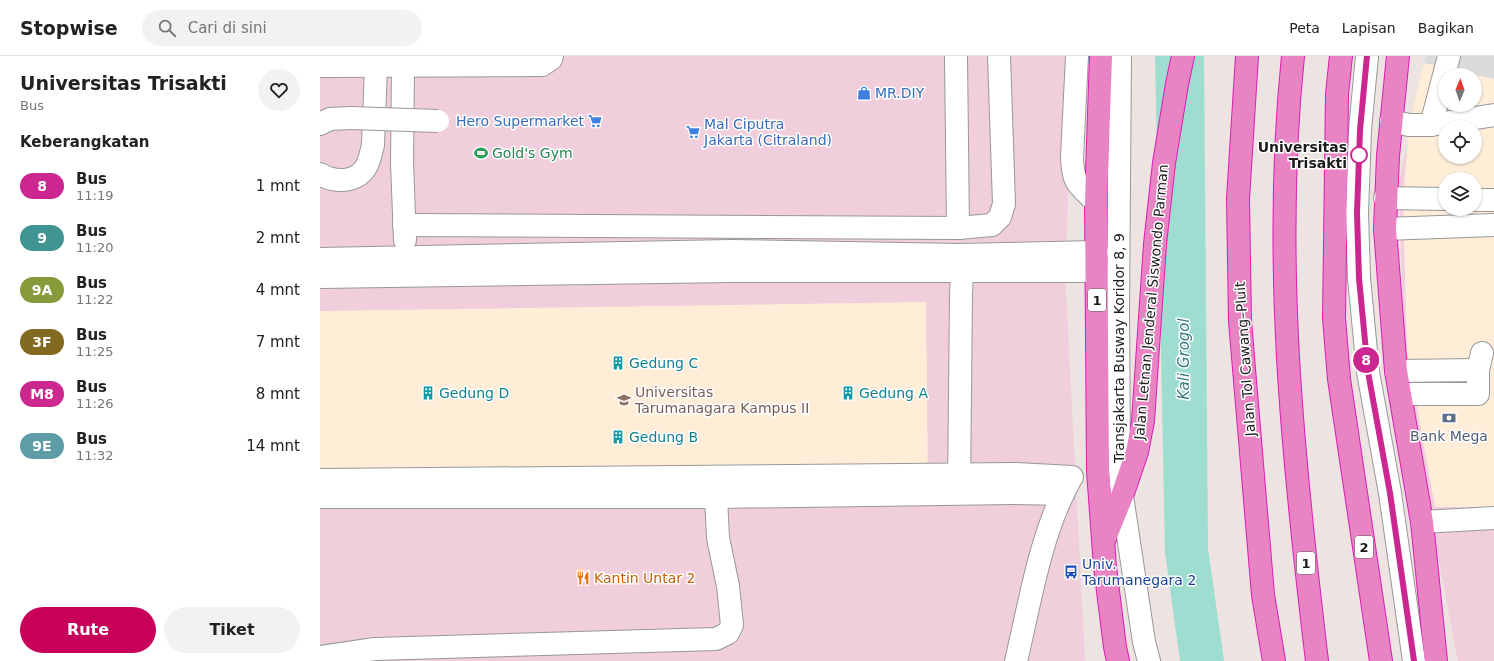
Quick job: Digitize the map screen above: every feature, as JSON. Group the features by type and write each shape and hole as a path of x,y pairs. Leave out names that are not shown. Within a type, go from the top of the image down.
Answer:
{"highway":[{"name":"Jalan Letnan Jenderal Siswondo Parman","path":"1101,56 1096,202 1098,471 1103,543 1115,647 1118,661"},
{"name":"Jalan Letnan Jenderal Siswondo Parman","path":"1103,543 1122,496 1136,452 1143,421 1155,244 1164,163 1176,84 1183,56"},
{"name":"Jalan Tol Cawang–Pluit","path":"1247,56 1238,199 1240,321 1263,595 1274,661"},
{"name":"1","path":"1293,56 1286,158 1284,237 1288,348 1295,465 1317,661"},
{"name":"2","path":"1341,56 1336,94 1334,318 1339,379 1381,661"},
{"path":"1398,56 1385,198 1385,229 1396,371 1422,522 1436,661"}],"street":[{"path":"320,66 376,66 407,61 542,65 551,59 552,56"},
{"path":"956,56 958,228"},
{"path":"404,225 958,228 992,225 1000,217 1004,204 999,56"},
{"path":"1077,56 1072,172 1075,182 1096,202"},
{"name":"Transjakarta Busway Koridor 8, 9","path":"1120,56 1118,309 1119,459 1122,496 1144,642 1149,661"},
{"path":"1367,56 1360,130 1357,213 1359,278 1368,372 1390,493 1414,661"},
{"path":"1431,125 1449,56"},
{"path":"405,266 402,163 407,61"},
{"path":"320,174 338,181 349,179 359,174 366,167 373,145 376,66"},
{"path":"1391,121 1409,125 1431,125 1494,115"},
{"path":"320,124 330,119 351,118 438,121"},
{"path":"1385,198 1438,199"},
{"path":"1482,200 1494,200"},
{"path":"1385,229 1494,224"},
{"path":"320,259 405,266 731,261 961,263 1073,272 1096,262"},
{"path":"959,484 961,263"},
{"path":"320,277 405,266"},
{"path":"1396,371 1480,362 1478,394 1401,394"},
{"path":"1016,661 1037,569 1054,516 1068,485 1080,472 1098,471"},
{"path":"325,489 716,497 959,484 1016,474 1068,485"},
{"path":"325,489 959,484"},
{"path":"320,657 375,649 716,638 728,633 732,625 728,586 718,538 716,497"},
{"path":"1422,522 1494,518"}],"shaded area":[{"path":"320,56 1074,56 1065,273 1085,661 320,661"},
{"path":"1426,56 1494,56 1494,507 1435,507 1407,352 1403,198 1409,125"},
{"path":"1426,56 1494,56 1494,79 1482,76 1482,68 1446,68 1424,63"},
{"path":"1494,56 1494,661 1458,661 1405,384 1399,182 1427,59"},
{"name":"Universitas Tarumanagara Kampus II","path":"926,302 928,490 320,498 320,311"}],"water":[{"name":"Kali Grogol","path":"1155,56 1204,56 1208,548 1224,661 1180,661 1165,552"}],"bus line":[{"name":"8","path":"1367,56 1360,130 1357,213 1362,318 1368,372 1390,493 1414,661"}],"place":[{"name":"MR.DIY","path":"864,93"},
{"name":"Hero Supermarket","path":"595,121"},
{"name":"Mal Ciputra Jakarta (Citraland)","path":"693,132"},
{"name":"Gold's Gym","path":"481,153"},
{"name":"Universitas Trisakti","path":"1359,155"},
{"name":"Gedung C","path":"618,363"},
{"name":"Gedung D","path":"428,393"},
{"name":"Gedung A","path":"848,393"},
{"name":"Universitas Tarumanagara Kampus II","path":"624,400"},
{"name":"Bank Mega","path":"1449,418"},
{"name":"Gedung B","path":"618,437"},
{"name":"Univ. Tarumanegara 2","path":"1071,572"},
{"name":"Kantin Untar 2","path":"583,578"}]}
